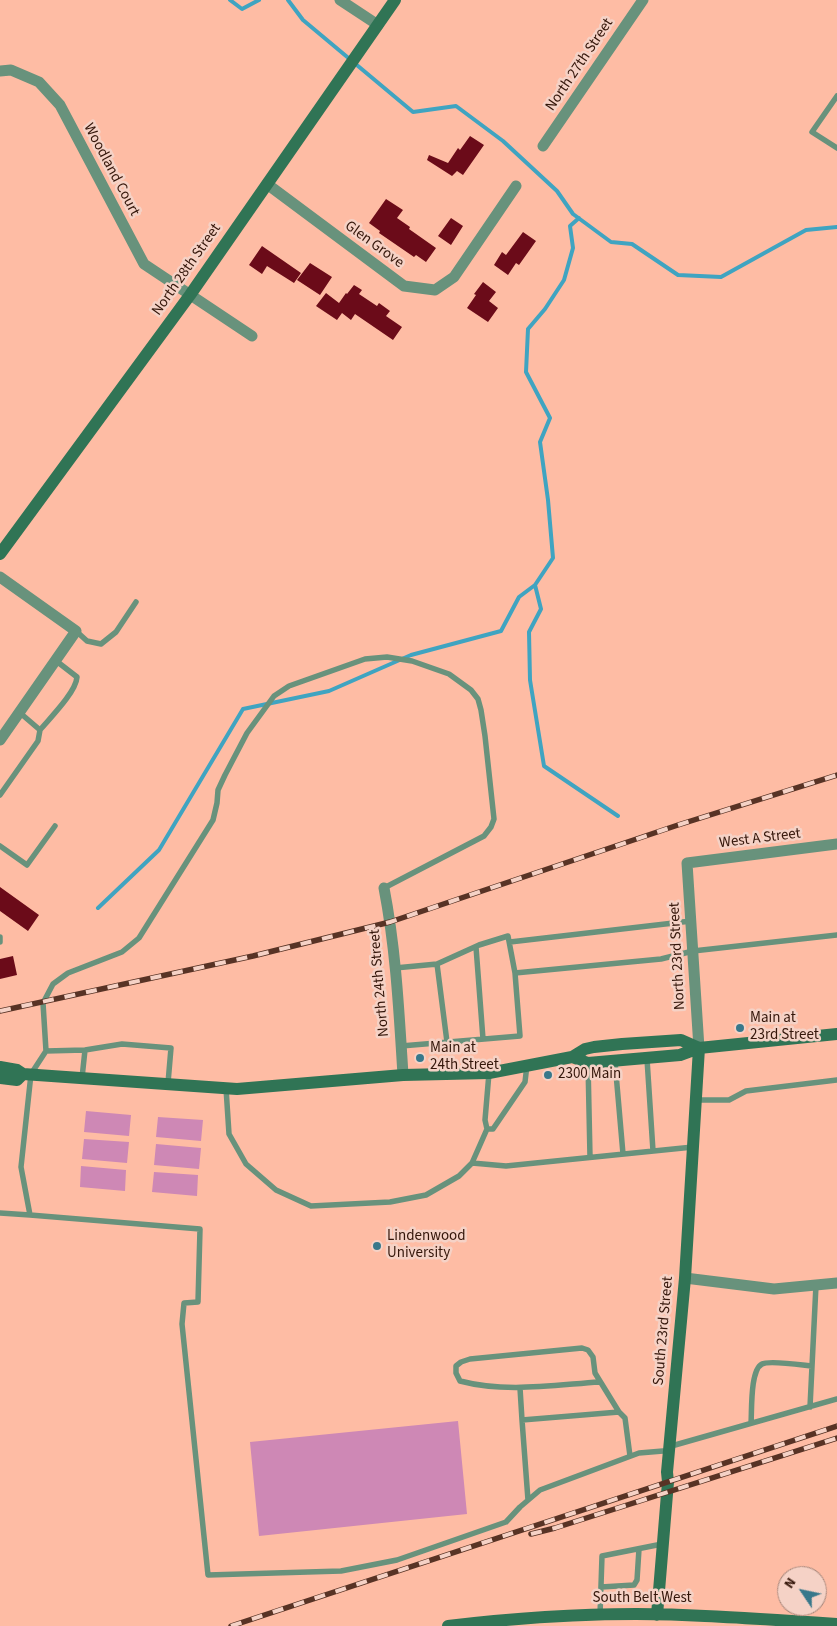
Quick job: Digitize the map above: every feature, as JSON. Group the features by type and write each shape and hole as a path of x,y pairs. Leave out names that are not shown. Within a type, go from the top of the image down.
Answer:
{"main road":[{"name":"North 28th Street","path":"0,554 190,295 396,0"},
{"path":"572,1057 588,1063 615,1061 680,1055 699,1048 837,1034"},
{"path":"0,1067 27,1074 237,1089 403,1075 488,1072 572,1057 585,1049 594,1047 681,1040 699,1048"},
{"name":"South 23rd Street","path":"657,1615 684,1278 699,1048"},
{"path":"0,1078 17,1080 27,1074"},
{"name":"South Belt West","path":"448,1626 492,1621 657,1615 704,1615 771,1623 837,1624"}],"street":[{"path":"340,0 378,25"},
{"name":"North 27th Street","path":"543,146 643,0"},
{"name":"Woodland Court","path":"0,70 11,70 39,82 60,105 144,264 252,336"},
{"name":"Glen Grove","path":"267,184 404,286 435,290 454,277 516,186"},
{"path":"0,577 76,631 0,740"},
{"name":"West A Street","path":"688,862 837,844"},
{"name":"North 23rd Street","path":"688,862 699,1048"},
{"name":"North 24th Street","path":"384,888 395,968 403,1075"},
{"path":"684,1278 774,1289 837,1283"}],"lane":[{"path":"837,96 812,132 837,148"},
{"path":"76,631 87,641 101,644 116,632 136,602"},
{"path":"30,1215 21,1167 27,1074 46,1051 44,1003 53,984 68,973 122,952 139,938 213,820 218,803 218,790 225,775 247,733 274,696 289,686 365,659 387,658 412,661 449,674 471,690 478,699 485,736 494,819 484,836 384,888"},
{"path":"0,795 38,741 40,730 77,683 77,677 56,660"},
{"path":"19,712 40,730"},
{"path":"0,846 27,865 55,826"},
{"path":"510,942 691,921"},
{"path":"0,936 0,942"},
{"path":"395,968 437,964 476,947 508,936 515,973 520,1036 401,1046"},
{"path":"515,973 661,959 693,951 837,936"},
{"path":"476,947 484,1039"},
{"path":"437,964 447,1042"},
{"path":"46,1051 85,1050 122,1044 171,1048 168,1084"},
{"path":"82,1078 85,1050"},
{"path":"646,1058 653,1151"},
{"path":"615,1061 623,1154"},
{"path":"588,1063 590,1157"},
{"path":"487,1129 493,1129 525,1082 527,1065"},
{"path":"226,1088 228,1134 246,1164 276,1190 310,1206 390,1202 426,1195 459,1176 472,1163 487,1129 485,1120 488,1072"},
{"path":"696,1100 729,1100 746,1090 837,1080"},
{"path":"472,1163 506,1166 693,1147"},
{"path":"0,1213 200,1229 198,1302 184,1303 182,1324 208,1576 341,1571 397,1560 506,1522 540,1490 639,1453 663,1451"},
{"path":"810,1407 816,1285"},
{"path":"600,1382 520,1388 471,1384 460,1381 456,1374 456,1366 470,1359 582,1348 588,1350 593,1357 595,1373 619,1412 625,1418 630,1456"},
{"path":"752,1423 753,1379 762,1363 771,1362 812,1366"},
{"path":"520,1388 528,1500"},
{"path":"675,1444 837,1399"},
{"path":"522,1420 619,1412"},
{"path":"600,1616 602,1556 664,1544"},
{"path":"601,1587 634,1585 637,1580 639,1549"}],"shaded area":[{"path":"86,1111 131,1115 129,1136 84,1132"},
{"path":"158,1117 203,1120 201,1141 156,1137"},
{"path":"84,1139 129,1142 127,1163 82,1159"},
{"path":"156,1144 201,1148 199,1169 154,1165"},
{"path":"81,1166 126,1170 125,1191 80,1187"},
{"path":"154,1172 198,1175 197,1196 152,1192"},
{"path":"458,1421 467,1514 259,1536 250,1442"}],"building":[{"path":"470,136 484,145 463,175 457,171 452,176 427,160 429,155 448,163 458,148 460,150"},
{"path":"386,199 403,210 397,218 436,248 426,262 416,255 414,257 379,233 380,231 369,223"},
{"path":"451,218 463,226 451,245 438,236"},
{"path":"523,232 536,241 519,265 516,263 508,275 494,265 502,252 506,255"},
{"path":"262,246 301,273 294,283 267,266 262,274 249,265"},
{"path":"310,263 332,277 320,295 297,280"},
{"path":"483,282 496,292 489,301 498,308 488,322 467,308"},
{"path":"354,285 362,290 359,294 377,306 379,303 390,311 386,316 402,327 393,340 355,314 351,320 342,313 337,320 316,306 326,293 339,303"},
{"path":"0,887 39,915 28,931 0,911"},
{"path":"13,956 17,975 0,979 0,959"}],"waterway":[{"path":"230,0 242,9 259,0"},
{"path":"288,0 303,20 413,112 456,106 503,141 557,191 573,214 611,242 632,244 678,275 721,277 806,230 837,227"},
{"path":"579,218 570,226 573,248 564,280 545,309 528,329 526,372 550,418 540,442 553,558 535,585 541,609 529,632 530,680 544,766 618,816"},
{"path":"98,908 159,850 243,709 329,691 411,655 501,631 519,597 535,585"}],"railway":[{"path":"0,1011 253,956 390,922 678,825 837,775"},
{"path":"231,1626 837,1426"},
{"path":"531,1534 837,1438"}],"place":[{"name":"Main at 23rd Street","path":"740,1028"},
{"name":"Main at 24th Street","path":"420,1058"},
{"name":"2300 Main","path":"548,1075"},
{"name":"Lindenwood University","path":"377,1246"}]}
